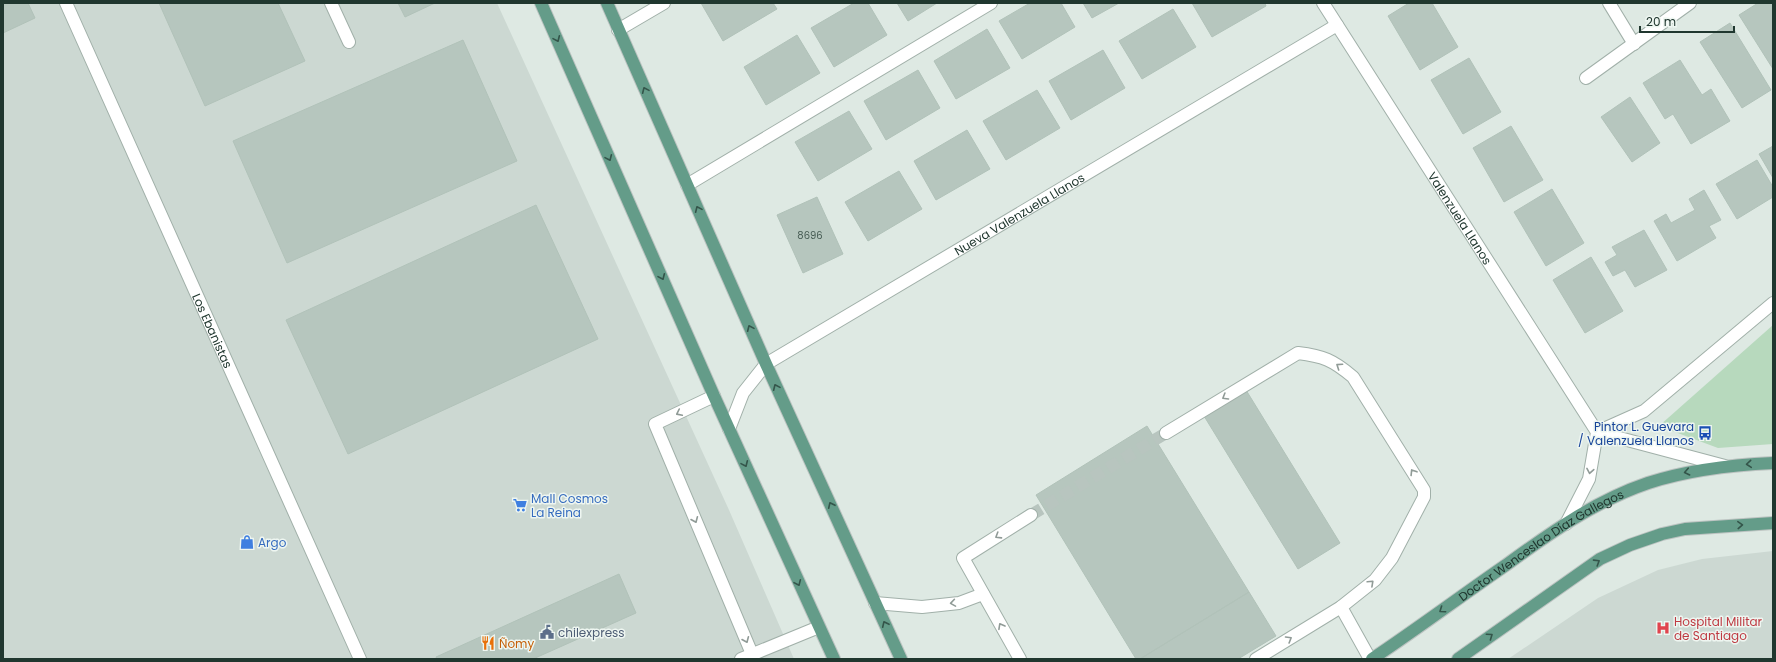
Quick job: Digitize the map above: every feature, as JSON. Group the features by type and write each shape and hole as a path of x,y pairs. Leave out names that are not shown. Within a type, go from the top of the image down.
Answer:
{"main road":[{"path":"541,3 714,396 834,659"},
{"path":"607,3 766,364 901,659"},
{"path":"1725,466 1773,463"},
{"name":"Doctor Wenceslao Díaz Gallegos","path":"1371,659 1566,524 1610,499 1647,484 1685,472 1725,466"},
{"path":"1458,659 1600,560 1630,544 1662,534 1708,527 1773,523"}],"street":[{"name":"Los Ebanistas","path":"66,3 360,659"},
{"path":"331,3 348,42"},
{"path":"618,30 664,3"},
{"path":"687,185 991,3"},
{"name":"Valenzuela Llanos","path":"1323,3 1597,432"},
{"path":"1609,3 1634,44"},
{"path":"1586,78 1690,3"},
{"name":"Nueva Valenzuela Llanos","path":"729,429 744,393 766,364 1337,25"},
{"path":"1597,432 1644,411 1773,303"},
{"path":"1166,433 1298,353 1320,356 1339,365 1353,377 1424,490 1424,497 1392,558 1375,580 1359,594 1340,607 1256,659"},
{"path":"714,396 655,424 747,657 819,628"},
{"path":"1597,432 1725,466"},
{"path":"1566,524 1589,479 1597,432"},
{"path":"1020,659 963,558 1031,515"},
{"path":"875,603 922,607 959,603 983,594"},
{"path":"1340,607 1371,659"}],"shaded area":[{"path":"3,3 497,3 729,510 794,659 3,659"},
{"name":"Hospital Militar de Santiago","path":"1773,551 1773,659 1508,659 1598,598 1658,570 1702,559"}],"green space":[{"path":"1773,325 1773,444 1718,448 1659,426"}],"building":[{"path":"3,3 28,3 35,18 3,33"},
{"path":"159,3 278,3 305,61 205,106"},
{"path":"398,3 435,3 405,17"},
{"path":"701,3 773,3 777,9 723,41"},
{"path":"854,3 868,3 887,35 834,67 811,28"},
{"path":"897,3 937,3 908,21"},
{"path":"1030,3 1061,3 1075,27 1022,59 999,21"},
{"path":"1083,3 1119,3 1092,18"},
{"path":"1192,3 1265,3 1266,6 1212,37"},
{"path":"1409,3 1432,3 1458,47 1420,70 1388,16"},
{"path":"1758,3 1773,3 1773,69 1739,15"},
{"path":"1173,9 1196,47 1142,79 1119,41"},
{"path":"1730,23 1771,90 1742,108 1700,42"},
{"path":"987,29 1010,68 956,99 934,61"},
{"path":"797,35 820,73 766,105 744,67"},
{"path":"463,40 517,161 287,263 233,141"},
{"path":"1103,50 1125,88 1071,120 1049,81"},
{"path":"1469,58 1501,112 1463,134 1431,80"},
{"path":"1680,60 1702,95 1711,89 1730,121 1691,144 1673,114 1665,119 1643,83"},
{"path":"918,70 940,108 886,140 864,101"},
{"path":"1037,90 1060,128 1006,160 983,121"},
{"path":"1630,97 1660,143 1632,162 1601,117"},
{"path":"849,111 872,149 818,181 795,142"},
{"path":"1511,126 1543,180 1504,202 1473,148"},
{"path":"967,130 990,169 936,200 914,161"},
{"path":"1773,146 1773,178 1759,154"},
{"path":"1757,160 1773,187 1773,197 1737,219 1716,184"},
{"path":"899,171 922,209 868,241 845,202"},
{"path":"1552,189 1584,243 1546,266 1514,212"},
{"path":"1704,190 1721,220 1709,226 1716,238 1677,261 1654,221 1666,214 1671,223 1695,210 1689,199"},
{"path":"817,197 843,254 803,273 777,215"},
{"path":"536,205 598,339 348,454 286,320"},
{"path":"1644,230 1667,270 1635,287 1625,270 1613,276 1605,262 1617,255 1612,247"},
{"path":"1591,257 1623,311 1585,333 1553,280"},
{"path":"1246,390 1340,543 1298,569 1204,416"},
{"path":"1147,426 1249,592 1140,659 1136,659 1036,495"},
{"path":"619,574 636,613 533,659 437,659 436,657"},
{"path":"1249,592 1276,636 1238,659 1140,659"}],"tunnel":[{"path":"1031,515 1166,433"}],"place":[{"name":"Pintor L. Guevara / Valenzuela Llanos","path":"1705,433"},
{"name":"Mall Cosmos La Reina","path":"520,505"},
{"name":"Argo","path":"247,542"},
{"name":"Hospital Militar de Santiago","path":"1663,628"},
{"name":"chilexpress","path":"547,632"},
{"name":"Ñomy","path":"488,643"}]}
